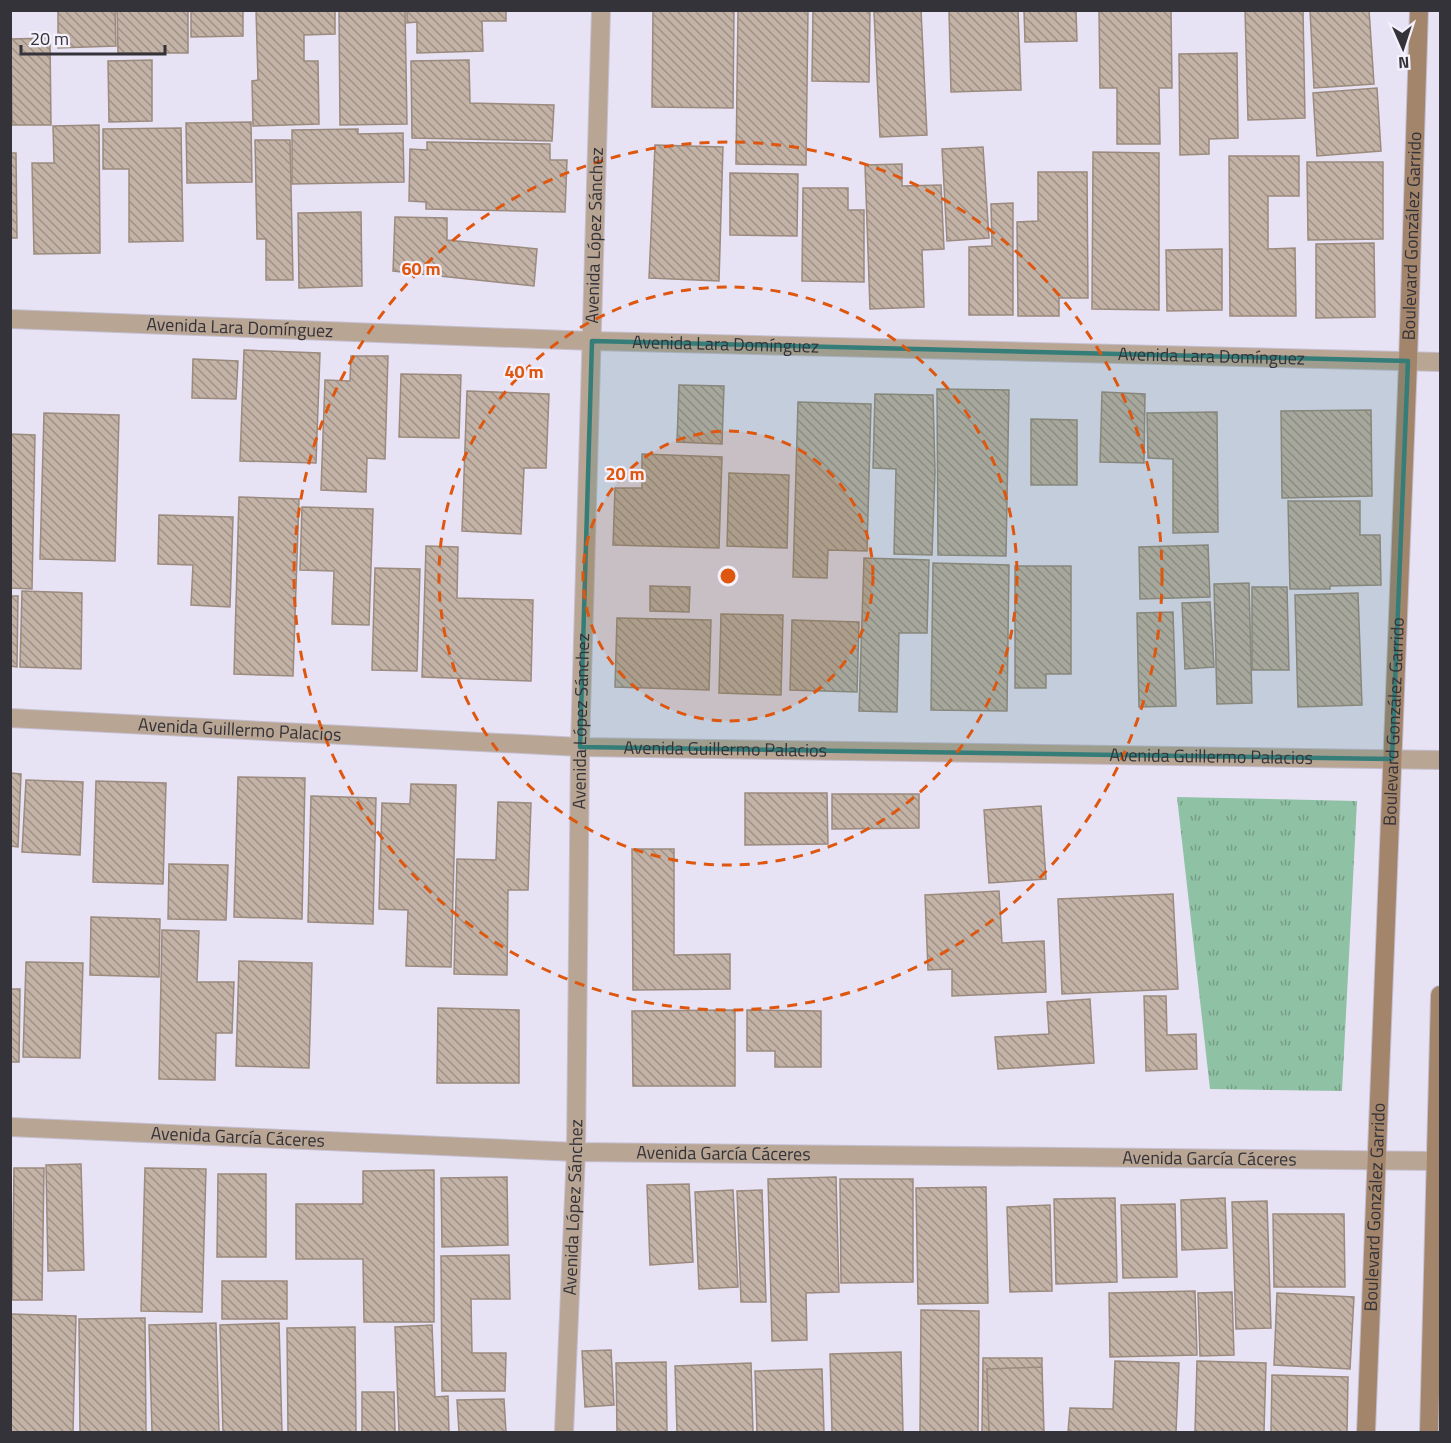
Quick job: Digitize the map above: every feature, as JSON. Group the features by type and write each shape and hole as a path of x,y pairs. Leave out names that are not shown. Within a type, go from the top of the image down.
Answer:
{"street":[{"name":"Avenida López Sánchez","path":"564,1432 576,1152 580,747 601,10"},
{"name":"Boulevard González Garrido","path":"1366,1432 1408,361 1419,10"},
{"name":"Avenida Lara Domínguez","path":"10,319 591,341 1440,362"},
{"name":"Avenida Guillermo Palacios","path":"10,718 580,747 1440,760"},
{"path":"1429,1432 1440,995"},
{"name":"Avenida García Cáceres","path":"10,1127 576,1152 1436,1161"}],"highlighted area":[{"path":"592,341 1408,361 1392,759 580,747"}],"green space":[{"path":"1177,797 1357,801 1342,1091 1210,1089"}],"building":[{"path":"58,10 115,10 116,46 58,48"},
{"path":"117,10 188,10 188,53 118,53"},
{"path":"191,10 243,10 243,36 191,37"},
{"path":"256,10 335,10 335,34 304,35 304,61 318,61 319,124 253,126 252,81 258,80"},
{"path":"339,10 405,10 407,124 340,125"},
{"path":"407,10 506,10 506,21 482,21 483,51 417,53 417,22 407,23"},
{"path":"653,10 734,10 733,108 652,107"},
{"path":"738,10 808,10 806,165 736,164"},
{"path":"813,10 870,10 869,82 812,81"},
{"path":"921,10 927,135 880,137 874,12"},
{"path":"949,10 1018,10 1021,90 951,92"},
{"path":"1024,10 1076,10 1077,41 1025,42"},
{"path":"1099,10 1171,10 1172,88 1159,88 1160,144 1117,144 1117,88 1100,88"},
{"path":"1245,10 1303,10 1305,118 1248,120"},
{"path":"1310,10 1369,10 1374,84 1314,88"},
{"path":"50,38 51,125 12,125 11,39"},
{"path":"1237,53 1238,138 1209,139 1209,154 1180,155 1179,54"},
{"path":"152,60 152,121 109,122 108,61"},
{"path":"469,60 470,103 554,105 552,141 412,138 411,61"},
{"path":"1377,88 1381,151 1317,156 1313,93"},
{"path":"251,122 252,182 187,183 186,123"},
{"path":"99,125 100,253 34,254 32,163 54,163 53,126"},
{"path":"181,128 183,241 129,242 129,169 103,169 103,129"},
{"path":"358,129 358,134 403,133 404,182 292,184 292,130"},
{"path":"255,140 290,140 293,280 266,280 266,239 257,239"},
{"path":"427,142 550,144 550,160 567,160 565,212 426,209 426,202 409,201 410,149 427,150"},
{"path":"655,145 723,147 719,281 649,278"},
{"path":"983,147 989,238 947,241 942,149"},
{"path":"1093,152 1159,153 1159,310 1092,309"},
{"path":"10,153 16,153 17,238 10,238"},
{"path":"1229,156 1299,156 1299,196 1268,196 1268,249 1295,248 1296,316 1230,316"},
{"path":"1307,162 1383,162 1383,239 1308,240"},
{"path":"902,164 902,186 941,185 944,249 922,250 924,307 870,309 865,165"},
{"path":"1038,172 1087,172 1088,298 1059,298 1059,316 1018,316 1017,222 1038,221"},
{"path":"730,173 798,174 797,236 730,235"},
{"path":"803,188 848,188 848,210 864,210 864,282 802,281"},
{"path":"1013,203 1013,315 969,315 969,247 992,246 991,204"},
{"path":"361,212 362,286 299,288 298,213"},
{"path":"395,217 447,218 447,240 537,249 534,286 393,271"},
{"path":"1374,243 1375,317 1316,318 1316,244"},
{"path":"1222,249 1222,310 1167,311 1166,250"},
{"path":"244,350 320,353 316,463 240,461"},
{"path":"351,356 388,356 385,459 367,458 366,492 321,490 325,380 350,381"},
{"path":"193,359 238,361 236,399 192,398"},
{"path":"401,374 461,375 459,438 399,437"},
{"path":"679,385 724,386 722,444 677,442"},
{"path":"937,389 1009,390 1006,556 938,555"},
{"path":"467,391 549,394 546,468 524,468 521,534 462,531"},
{"path":"1102,392 1145,394 1144,463 1100,462"},
{"path":"875,394 933,395 935,472 932,555 894,554 896,469 873,468"},
{"path":"798,402 871,404 867,551 828,550 827,578 793,577"},
{"path":"1371,410 1372,496 1282,498 1281,411"},
{"path":"1217,412 1218,532 1173,533 1173,459 1148,458 1147,413"},
{"path":"44,413 119,415 115,561 40,559"},
{"path":"1031,419 1077,420 1077,485 1031,485"},
{"path":"10,434 35,435 32,589 10,588"},
{"path":"642,454 722,457 719,548 613,545 615,488 642,488"},
{"path":"729,473 789,475 787,548 727,546"},
{"path":"239,497 299,499 293,676 234,674"},
{"path":"1288,501 1360,501 1360,535 1380,535 1381,585 1290,589"},
{"path":"302,507 373,509 369,625 332,624 334,571 300,570"},
{"path":"159,515 233,517 230,607 191,605 193,565 158,564"},
{"path":"1208,545 1210,597 1140,599 1139,547"},
{"path":"426,546 458,547 457,598 533,600 531,681 422,677"},
{"path":"864,558 929,560 927,633 899,633 897,712 859,711"},
{"path":"933,563 1009,565 1007,711 931,710"},
{"path":"1015,566 1071,566 1071,674 1046,674 1046,688 1015,688"},
{"path":"375,568 420,569 417,671 372,670"},
{"path":"1249,583 1252,703 1217,704 1214,584"},
{"path":"650,586 690,587 689,612 650,611"},
{"path":"1252,587 1287,587 1289,670 1252,670"},
{"path":"22,591 82,593 81,669 20,667"},
{"path":"1358,593 1362,705 1298,707 1295,595"},
{"path":"10,596 18,596 17,667 10,666"},
{"path":"1210,602 1214,667 1185,669 1182,603"},
{"path":"1173,612 1176,706 1139,707 1137,613"},
{"path":"721,614 783,615 781,695 719,693"},
{"path":"617,618 711,620 709,690 615,687"},
{"path":"792,620 859,622 857,692 790,690"},
{"path":"10,773 21,774 18,847 10,846"},
{"path":"238,777 305,778 302,919 234,917"},
{"path":"26,780 83,782 80,855 22,852"},
{"path":"96,781 166,783 163,884 93,882"},
{"path":"411,784 456,785 451,967 406,966 408,910 379,909 382,803 410,804"},
{"path":"745,793 827,793 828,844 745,845"},
{"path":"832,794 919,794 919,828 832,829"},
{"path":"311,796 376,798 373,924 308,922"},
{"path":"498,802 531,803 528,890 508,890 507,975 454,974 457,859 496,860"},
{"path":"1041,806 1046,879 989,883 984,810"},
{"path":"632,849 674,849 674,955 730,954 730,989 633,990"},
{"path":"169,864 228,865 226,920 168,919"},
{"path":"999,891 1002,943 1044,941 1046,992 952,996 952,969 928,970 925,895"},
{"path":"1173,894 1178,989 1062,994 1058,899"},
{"path":"91,917 160,919 159,977 90,975"},
{"path":"162,930 199,931 197,982 234,982 232,1033 216,1033 215,1080 159,1079"},
{"path":"239,961 312,963 309,1068 236,1066"},
{"path":"26,962 83,963 80,1058 23,1057"},
{"path":"10,989 20,989 19,1062 10,1062"},
{"path":"1144,996 1166,996 1167,1035 1196,1034 1197,1069 1146,1071"},
{"path":"1090,999 1094,1063 998,1069 995,1037 1049,1034 1047,1002"},
{"path":"438,1008 519,1010 519,1083 437,1083"},
{"path":"735,1010 735,1086 633,1086 632,1011"},
{"path":"747,1010 821,1011 821,1067 775,1067 775,1051 747,1051"},
{"path":"81,1164 84,1270 48,1271 46,1165"},
{"path":"14,1168 44,1168 42,1300 12,1300"},
{"path":"145,1168 206,1169 202,1312 141,1311"},
{"path":"434,1170 434,1322 364,1322 363,1259 296,1259 296,1204 363,1204 363,1171"},
{"path":"218,1174 266,1174 266,1257 217,1257"},
{"path":"507,1177 508,1245 442,1247 441,1178"},
{"path":"836,1177 839,1292 806,1293 807,1340 772,1341 768,1179"},
{"path":"840,1179 913,1179 913,1282 841,1283"},
{"path":"689,1184 693,1262 650,1265 647,1185"},
{"path":"986,1187 988,1303 918,1304 916,1188"},
{"path":"733,1190 738,1287 699,1289 695,1192"},
{"path":"762,1190 766,1302 741,1302 737,1191"},
{"path":"1115,1198 1117,1282 1056,1284 1054,1199"},
{"path":"1225,1198 1227,1248 1182,1250 1181,1200"},
{"path":"1267,1201 1271,1328 1236,1329 1232,1202"},
{"path":"1175,1204 1177,1277 1123,1278 1121,1205"},
{"path":"1050,1205 1052,1291 1010,1292 1007,1207"},
{"path":"1273,1214 1344,1214 1345,1287 1274,1287"},
{"path":"509,1255 510,1299 471,1299 472,1353 506,1353 505,1391 442,1391 441,1256"},
{"path":"222,1281 287,1281 287,1319 222,1319"},
{"path":"1195,1291 1197,1355 1110,1357 1109,1293"},
{"path":"1232,1292 1234,1355 1200,1356 1198,1293"},
{"path":"1277,1293 1354,1297 1350,1369 1274,1365"},
{"path":"921,1310 979,1311 978,1432 920,1432"},
{"path":"10,1314 76,1316 73,1432 10,1432"},
{"path":"145,1318 146,1432 80,1432 79,1319"},
{"path":"216,1323 219,1432 152,1432 149,1325"},
{"path":"279,1323 282,1432 223,1432 220,1325"},
{"path":"432,1325 435,1397 448,1396 449,1432 399,1432 395,1327"},
{"path":"355,1327 356,1432 288,1432 287,1328"},
{"path":"611,1350 614,1405 585,1407 582,1351"},
{"path":"901,1352 903,1432 832,1432 830,1354"},
{"path":"983,1358 1042,1358 1041,1432 982,1432"},
{"path":"1115,1361 1179,1363 1176,1432 1068,1432 1070,1408 1113,1409"},
{"path":"1197,1361 1266,1363 1264,1432 1195,1432"},
{"path":"666,1362 667,1432 617,1432 616,1363"},
{"path":"751,1363 753,1432 677,1432 675,1366"},
{"path":"1042,1367 1044,1432 989,1432 987,1369"},
{"path":"822,1369 824,1432 757,1432 755,1371"},
{"path":"1272,1375 1348,1377 1347,1432 1271,1432"},
{"path":"362,1392 394,1392 395,1432 362,1432"},
{"path":"504,1399 506,1432 459,1432 457,1400"}]}
